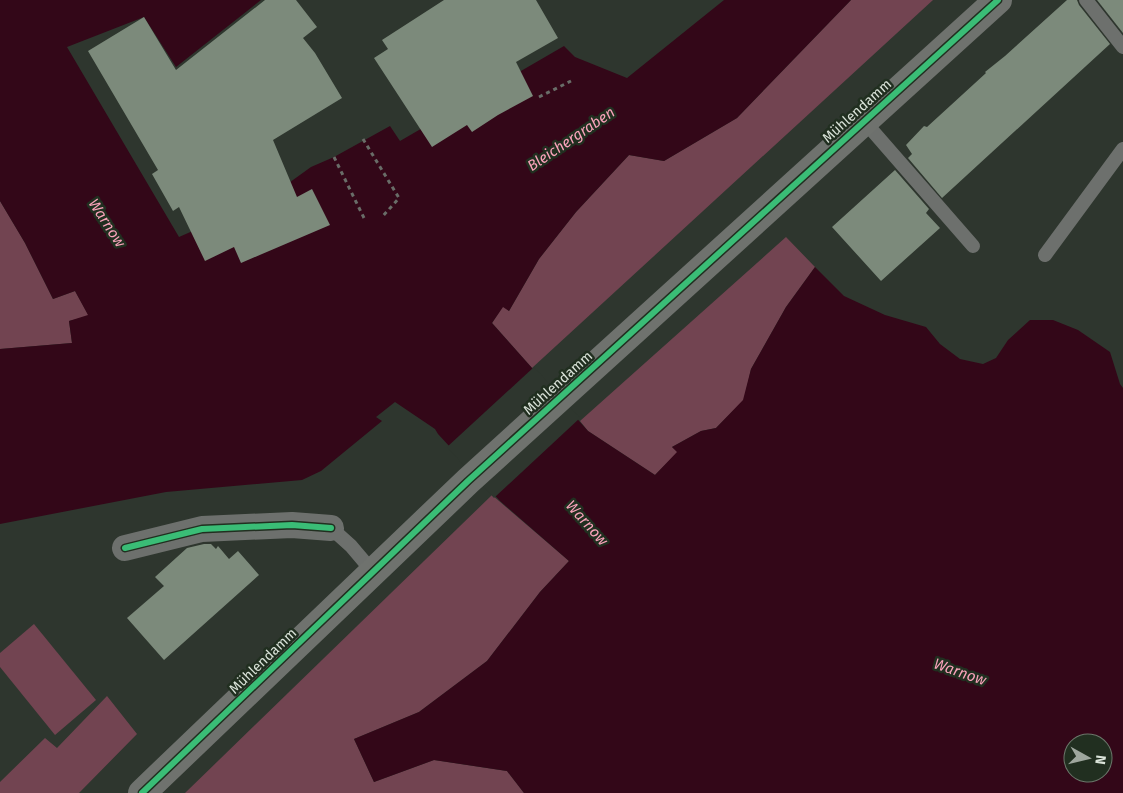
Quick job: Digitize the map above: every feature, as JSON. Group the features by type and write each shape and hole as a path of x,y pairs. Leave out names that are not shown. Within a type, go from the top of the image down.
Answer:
{"main road":[{"name":"Mühlendamm","path":"142,793 468,482 998,0"}],"street":[{"path":"125,548 202,529 292,525 331,528"}],"lane":[{"path":"1086,0 1123,47"},
{"path":"864,121 973,246"},
{"path":"1045,255 1123,149"},
{"path":"331,528 351,546 373,572"}],"path":[{"path":"540,97 571,81"},
{"path":"363,140 398,198 383,216"},
{"path":"334,157 364,218"}],"shaded area":[{"path":"851,0 933,0 532,368 492,323 503,306 509,311 539,259 576,212 629,155 664,161 737,118"},
{"path":"0,201 25,243 53,299 75,291 89,316 69,321 72,343 0,349"},
{"path":"786,237 815,267 786,307 751,369 744,400 716,428 701,431 672,447 678,452 655,475 588,431 580,421"},
{"path":"492,495 569,561 540,592 487,661 419,712 354,739 374,782 434,760 507,771 524,793 185,793"},
{"path":"34,624 96,700 55,735 0,667 0,653"},
{"path":"107,696 137,734 79,793 0,793 0,782 45,738 57,748"}],"water":[{"path":"0,0 261,0 176,67 144,17 67,47 179,237 268,198 311,167 334,157 390,126 400,141 564,46 575,57 627,78 724,0 851,0 737,118 664,161 629,155 576,212 539,259 509,311 503,307 492,323 588,431 655,475 677,452 672,447 701,431 716,428 743,400 751,369 786,307 815,267 844,296 885,315 926,327 940,344 960,359 983,364 996,358 1008,340 1030,320 1053,320 1078,330 1110,352 1123,388 1123,793 524,793 507,771 434,760 374,782 354,739 419,712 487,661 540,592 569,561 500,501 435,429 395,402 376,417 382,421 321,471 302,480 166,492 0,524 0,349 72,343 69,321 88,315 75,291 53,299 25,243 0,201"}],"pier":[{"path":"534,367 580,418 494,498 447,447"}],"building":[{"path":"265,0 296,0 317,27 303,38 315,53 342,98 273,140 297,197 312,189 330,225 241,263 234,247 205,261 179,207 173,211 152,174 158,170 88,51 144,17 176,70"},
{"path":"444,0 536,0 558,38 516,62 533,96 472,132 467,125 432,147 374,58 388,49 382,40"},
{"path":"1067,0 1077,0 1110,44 942,198 908,158 912,154 906,145 924,126 927,127 985,72"},
{"path":"1097,0 1123,0 1123,33"},
{"path":"895,170 929,209 926,213 940,228 881,281 832,227"},
{"path":"211,544 216,549 218,546 229,559 238,551 259,575 164,660 127,618 164,586 155,577 187,548"}],"cycle path":[{"path":"142,793 468,481 998,0"},
{"path":"125,548 202,529 292,525 331,528"}],"water label":[{"name":"Bleichergraben","path":"571,139"},
{"name":"Warnow","path":"107,223"},
{"name":"Warnow","path":"587,523"},
{"name":"Warnow","path":"960,672"}]}
